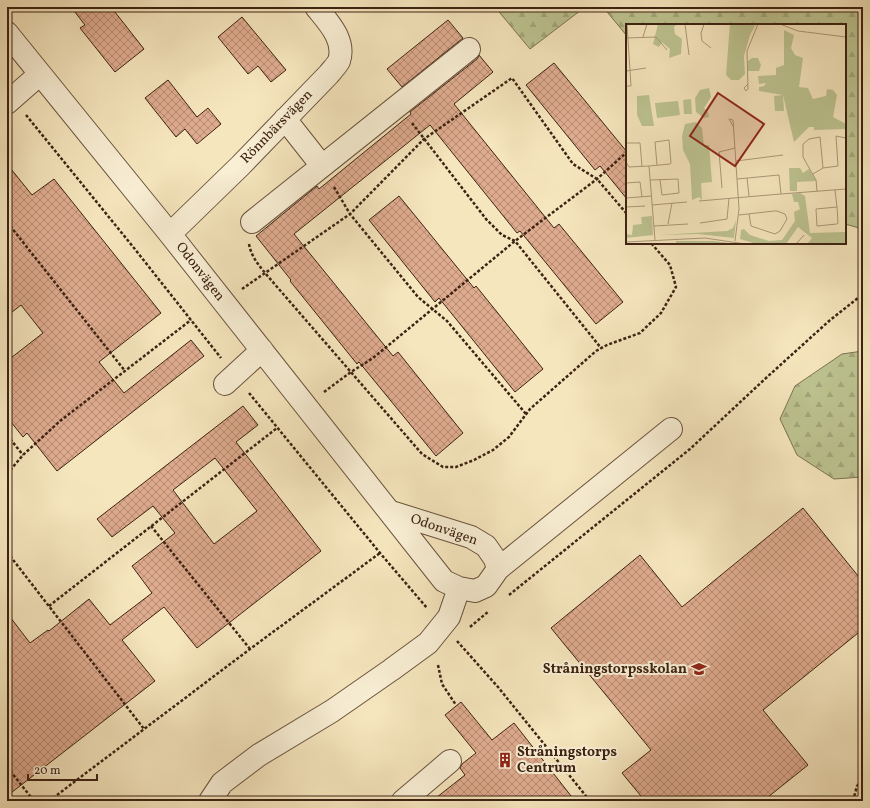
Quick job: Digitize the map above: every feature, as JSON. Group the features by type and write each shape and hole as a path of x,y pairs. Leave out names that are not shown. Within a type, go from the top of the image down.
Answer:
{"street":[{"name":"Rönnbärsvägen","path":"170,234 240,166 329,74 338,62 341,46 333,27 316,7"},
{"name":"Odonvägen","path":"7,33 170,234 444,581 459,588 475,592 486,586 498,569 495,559 486,546 471,537 391,512"},
{"path":"252,222 469,49"},
{"path":"7,103 40,74"},
{"path":"285,119 322,166"},
{"path":"225,384 262,350"},
{"path":"498,569 671,429"},
{"path":"210,801 222,783 259,755 332,711 428,643 449,617 459,588"},
{"path":"403,801 450,761"}],"path":[{"path":"224,302 350,214 424,139 512,78 573,164 597,179 626,213"},
{"path":"398,106 486,219 502,235 515,241 601,348"},
{"path":"306,406 350,372 373,358 515,241 597,179 626,153"},
{"path":"322,166 350,214 418,297 446,321 526,414"},
{"path":"7,222 125,370"},
{"path":"252,222 248,235 250,251 265,274 422,454 443,467 456,467 493,450 509,437 530,409 596,351 607,345 640,334 660,313 676,287 670,265 652,244"},
{"path":"7,474 23,455 60,421 191,320"},
{"path":"49,606 277,428"},
{"path":"7,435 23,455"},
{"path":"151,526 250,649"},
{"path":"7,552 144,729"},
{"path":"49,801 380,553"},
{"path":"455,639 498,686 590,801"},
{"path":"440,660 438,666 442,684 456,705"},
{"path":"7,766 34,801"},
{"path":"853,801 857,786 863,779"}],"green space":[{"path":"495,7 585,7 530,49"},
{"path":"603,7 863,7 863,229 846,224 846,24 626,24 626,35"},
{"path":"863,351 863,477 834,479 797,455 780,419 795,386 842,354"}],"building":[{"path":"71,7 111,7 144,49 115,72 80,28 85,25"},
{"path":"242,17 286,70 271,82 258,66 248,74 218,37"},
{"path":"448,20 463,38 402,87 387,69"},
{"path":"479,55 493,72 454,104 554,228 559,224 623,302 596,324 520,231 517,233 430,125 294,234 393,356 398,352 463,433 436,456 359,362 357,364 256,236 317,186 319,189 411,114 410,112 477,59"},
{"path":"554,63 626,151 626,198 600,166 595,170 526,85"},
{"path":"168,80 197,117 208,108 221,124 197,144 185,129 176,137 145,98"},
{"path":"7,164 32,195 54,179 161,313 99,362 124,393 191,340 204,356 57,471 27,433 23,437 7,417 7,361 43,333 21,305 7,316"},
{"path":"399,196 474,288 476,286 543,369 515,392 439,298 435,302 369,220"},
{"path":"243,406 258,425 236,442 321,551 197,648 164,607 142,624 122,640 155,681 7,796 7,613 30,643 48,630 49,631 89,599 110,625 152,593 132,566 175,533 153,506 112,537 97,519","holes":["215,458 257,511 214,544 173,490"]},
{"name":"Stråningstorpsskolan","path":"803,508 863,582 863,629 763,710 808,765 763,801 645,801 622,773 651,750 551,628 640,555 682,607"},
{"name":"Stråningstorps Centrum","path":"461,702 492,740 514,723 575,801 432,801 465,775 460,768 462,764 476,753 445,715"}],"place":[{"name":"Stråningstorpsskolan","path":"699,669"},
{"name":"Stråningstorps Centrum","path":"505,760"}]}
